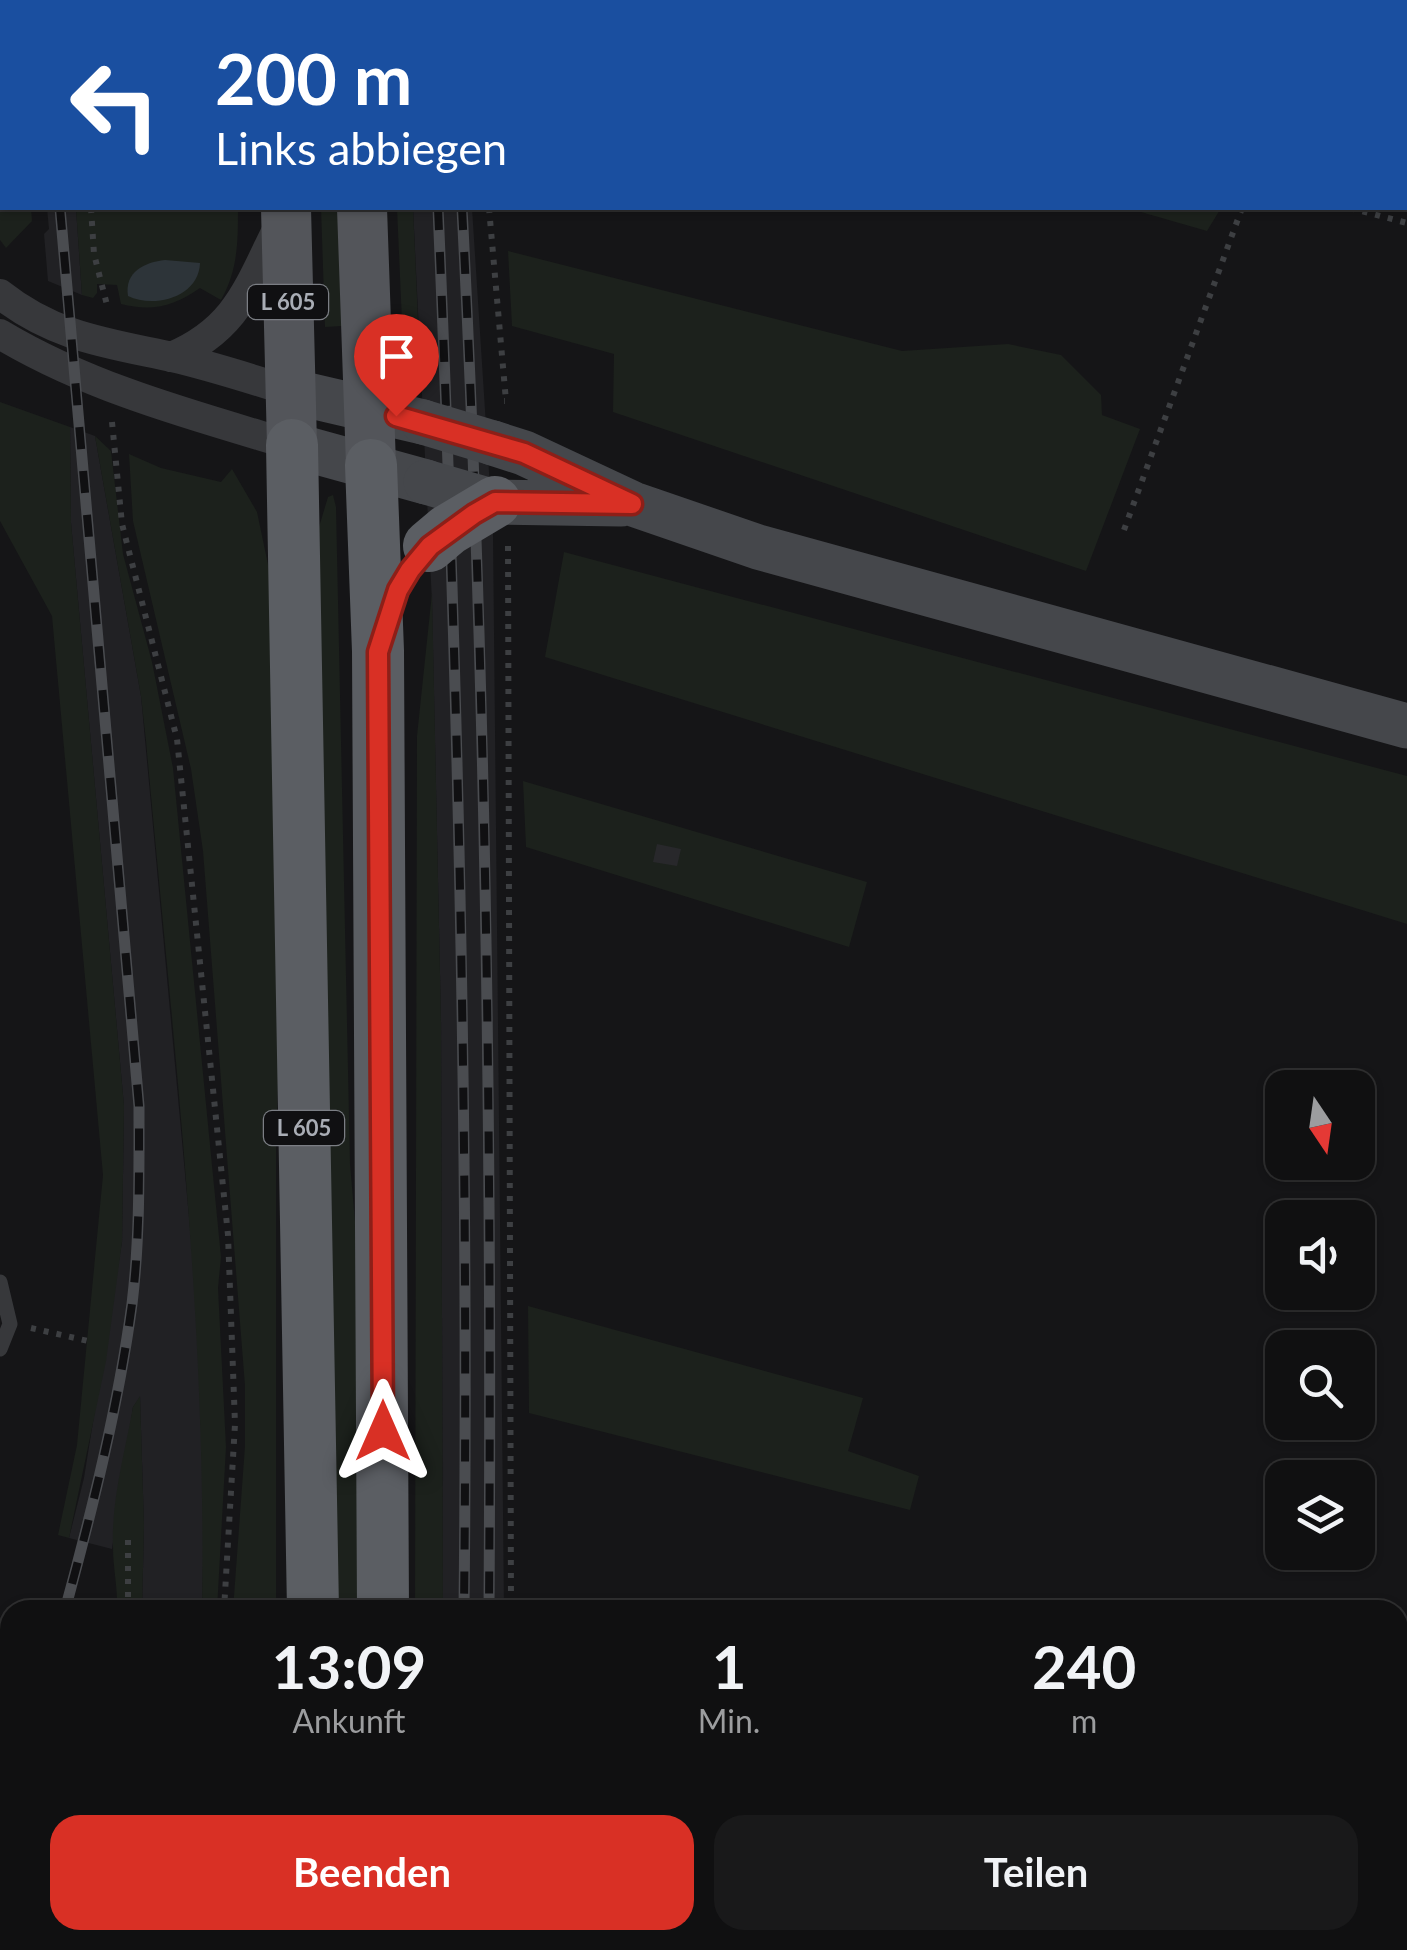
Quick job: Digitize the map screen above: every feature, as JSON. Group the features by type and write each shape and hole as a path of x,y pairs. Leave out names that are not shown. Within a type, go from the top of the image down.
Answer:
{"highway":[{"name":"L 605","path":"292,444 313,1600"},
{"name":"L 605","path":"371,466 378,652 382,1600"},
{"path":"378,652 398,590 430,546 448,530 495,502"}],"main road":[{"name":"L 605","path":"286,210 292,444"},
{"name":"L 605","path":"362,210 371,466"},
{"path":"290,391 423,422 500,422 524,453 632,504 758,547 1407,726"},
{"path":"292,444 495,502 632,504"}],"street":[{"path":"171,357 200,345 224,324 286,210"},
{"path":"0,294 39,320 109,346 171,357 290,391"},
{"path":"0,334 110,387 292,444"}],"lane":[{"path":"0,1282 10,1324 0,1349"}],"path":[{"path":"92,210 94,254 108,310"},
{"path":"490,210 502,342 500,422"},
{"path":"1124,530 1241,210"},
{"path":"1357,210 1407,224"},
{"path":"110,387 122,524 177,740 228,1235 235,1424 225,1600"},
{"path":"510,595 506,659 511,1600"},
{"path":"10,1324 88,1340"},
{"path":"128,1538 128,1600"}],"shaded area":[{"path":"0,210 31,210 32,221 6,248 0,240"},
{"path":"47,210 76,210 82,295 48,281 44,234 49,229"},
{"path":"76,210 238,210 234,267 221,300 200,288 163,306 133,306 121,304 117,285 97,284 93,298 82,295"},
{"path":"321,210 338,210 342,326 325,327"},
{"path":"397,210 413,210 418,320 402,322"},
{"path":"413,210 472,210 493,534 504,1600 443,1600 441,1021 432,602"},
{"path":"1134,210 1220,210 1207,231"},
{"path":"508,251 902,351 1008,344 1061,355 1101,395 1102,415 1140,429 1086,571 613,412 614,354 512,326"},
{"path":"165,260 200,263 198,275 184,292 173,297 150,301 128,296 129,281 138,270"},
{"path":"0,402 70,427 71,523 124,1106 122,1242 106,1361 69,1538 58,1535 77,1445 103,1175 52,616 0,521"},
{"path":"70,427 95,436 141,696 197,1304 204,1522 202,1600 142,1600 140,1397 133,1407 112,1549 69,1538 84,1478 122,1242 124,1106 71,523"},
{"path":"95,436 111,451 123,554 152,662 173,768 221,1257 218,1288 226,1447 218,1600 202,1600 193,1283 141,696"},
{"path":"129,454 161,468 221,482 232,469 257,512 274,593 282,934 276,1148 276,1600 234,1600 245,1446 245,1386 203,851 191,769 133,521"},
{"path":"333,495 336,507 350,1164 360,1279 360,1600 329,1600 319,527 328,497"},
{"path":"564,552 1407,776 1407,924 545,657"},
{"path":"432,593 441,1021 443,1600 415,1600 417,736"},
{"path":"523,781 867,882 849,947 526,847"},
{"path":"528,1306 863,1398 848,1451 919,1476 910,1510 529,1413"},
{"path":"140,1396 142,1600 117,1600 114,1512 133,1407"}],"building":[{"path":"657,844 681,849 677,866 653,862"}],"railway":[{"path":"60,210 139,1106 138,1230 132,1304 103,1459 68,1600"},
{"path":"438,210 460,909 464,1600"},
{"path":"462,210 477,558 486,909 489,1600"}],"route":[{"path":"383,1431 378,652 398,590 410,570 448,530 474,514 495,502 632,504 524,453 396,416"}]}
